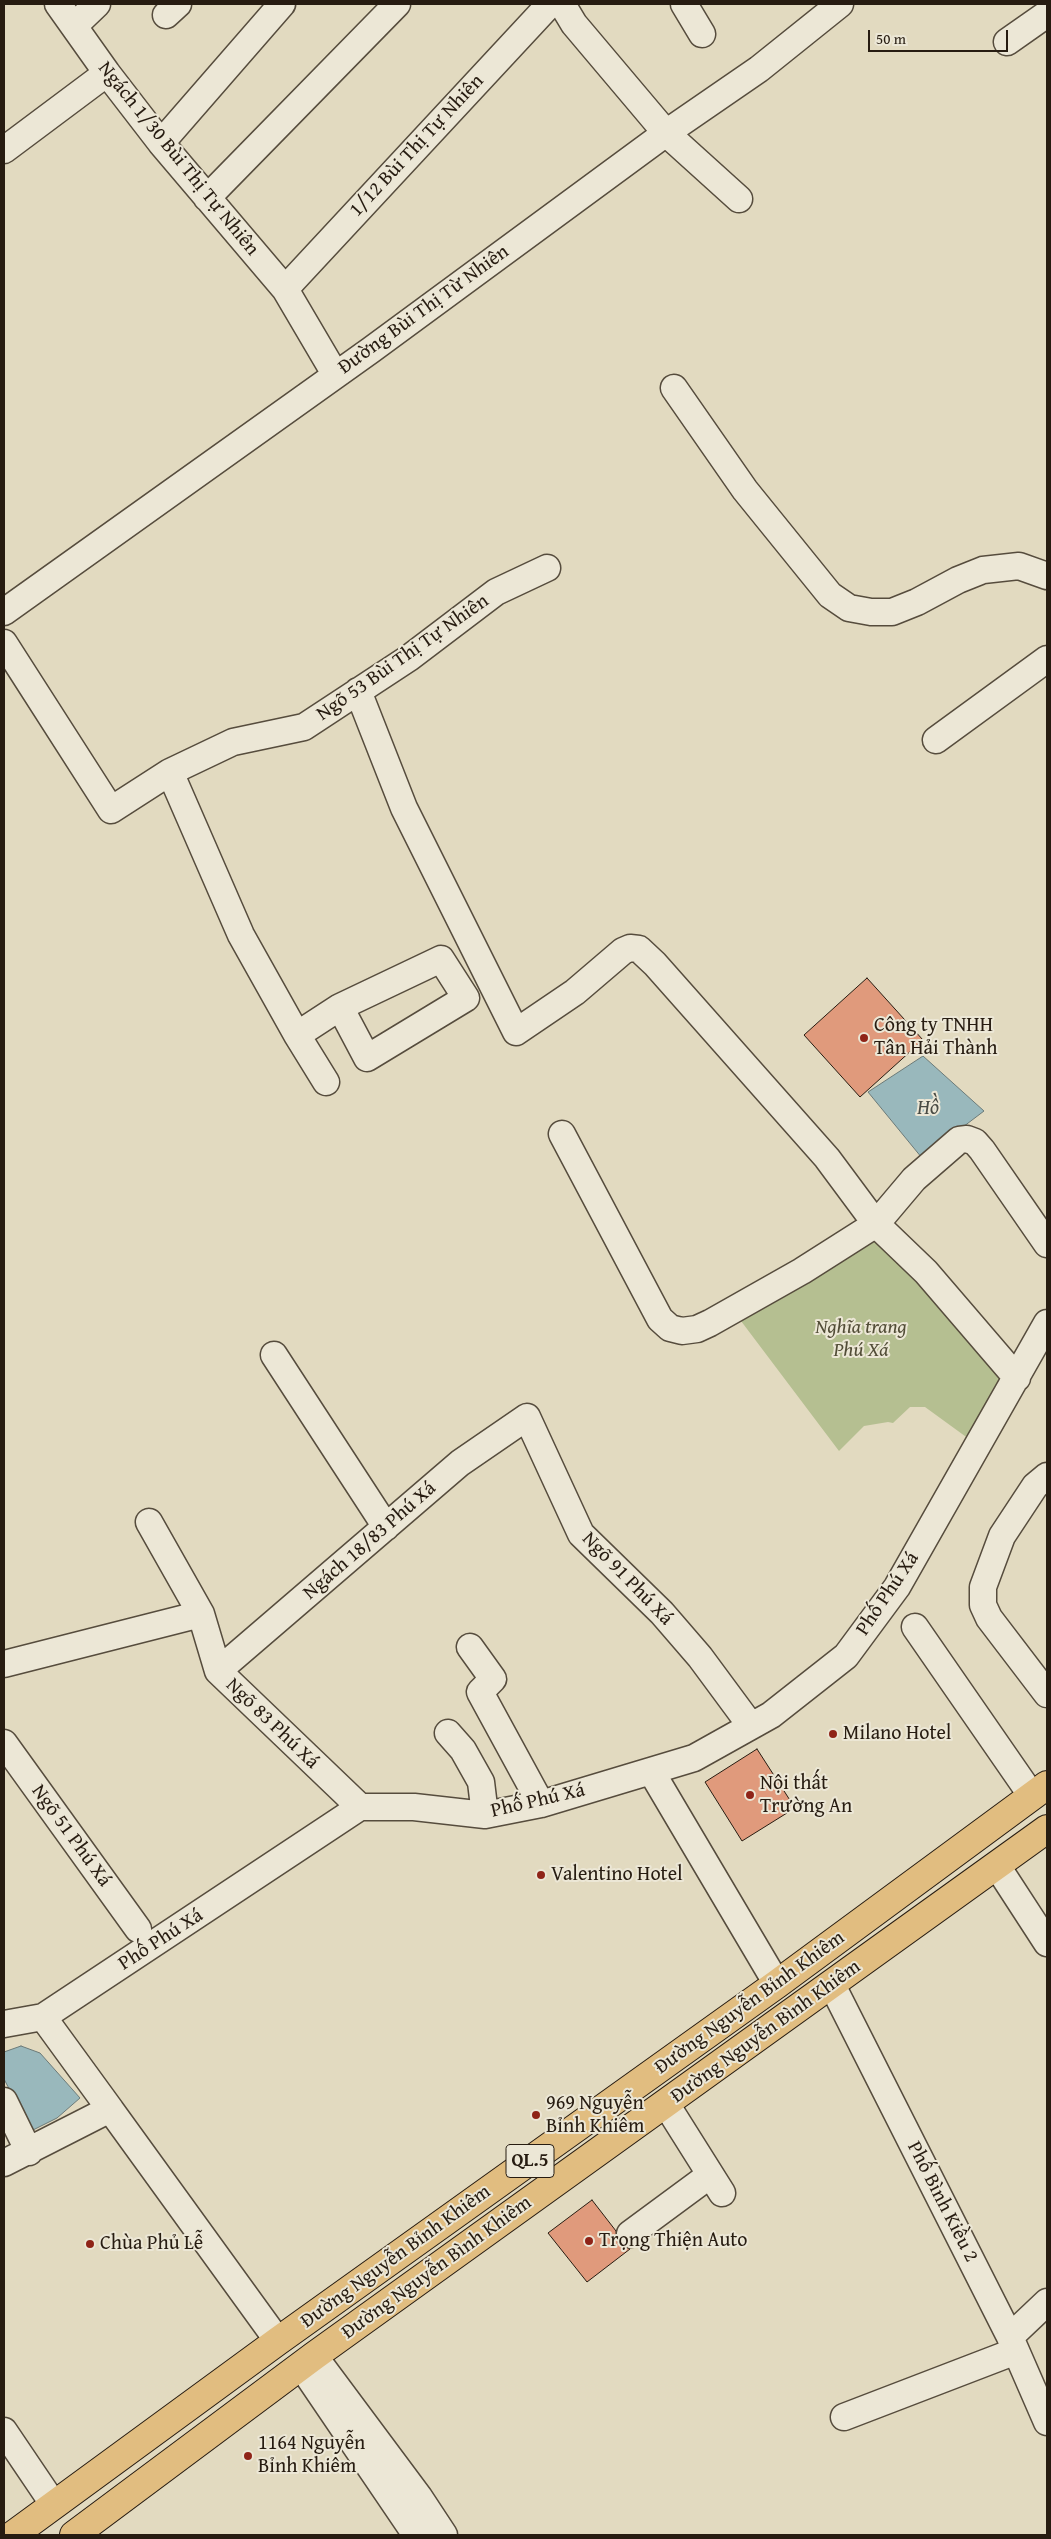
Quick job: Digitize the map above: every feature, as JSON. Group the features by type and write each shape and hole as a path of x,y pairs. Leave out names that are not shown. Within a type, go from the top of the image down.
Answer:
{"highway":[{"name":"Đường Nguyễn Bỉnh Khiêm","path":"13,2535 278,2342 777,1984 1040,1791"},
{"name":"Đường Nguyễn Bình Khiêm","path":"74,2535 308,2362 1047,1830"}],"street":[{"name":"Ngách 1/30 Bùi Thị Tự Nhiên","path":"58,4 161,144 285,289 335,374"},
{"path":"74,26 96,4"},
{"path":"161,144 282,4"},
{"path":"207,198 397,4"},
{"name":"1/12 Bùi Thị Tự Nhiên","path":"285,289 550,4"},
{"path":"562,4 574,24 666,133 739,199"},
{"path":"684,4 702,34"},
{"name":"Đường Bùi Thị Từ Nhiên","path":"4,612 371,350 666,133 759,69 840,4"},
{"path":"1007,42 1047,14"},
{"path":"4,150 107,73"},
{"path":"674,388 746,490 830,595 849,608 871,612 892,612 983,570 1019,566 1047,576"},
{"name":"Ngõ 53 Bùi Thị Tự Nhiên","path":"4,643 111,810 170,772 233,742 304,727 409,658 496,592 547,568"},
{"path":"936,740 1047,659"},
{"path":"358,691 404,808 516,1032 575,992 624,951 630,948 639,949 655,964 827,1158 876,1224 926,1272 1016,1378"},
{"path":"170,772 241,935 297,1035 326,1082"},
{"path":"297,1035 340,1008 441,959 466,998 367,1058 340,1008"},
{"path":"562,1134 660,1318 670,1328 682,1331 697,1329 710,1324 802,1271 876,1224 914,1179 959,1140 967,1139 975,1142 982,1150 1047,1244"},
{"name":"Phố Phú Xá","path":"43,2017 360,1808 414,1807 486,1815 541,1804 694,1758 771,1715 846,1656 898,1587 1047,1323"},
{"path":"274,1355 386,1527"},
{"name":"Ngách 18/83 Phú Xá","path":"218,1671 460,1463 527,1417"},
{"name":"Ngõ 91 Phú Xá","path":"527,1417 581,1534 662,1613 700,1657 751,1726"},
{"path":"1047,1476 1035,1486 1002,1536 983,1587 983,1605 988,1618 1047,1694"},
{"name":"Ngõ 83 Phú Xá","path":"149,1522 201,1614 218,1671 360,1808"},
{"path":"4,1664 201,1614"},
{"path":"915,1627 1040,1791"},
{"path":"470,1647 493,1679 480,1692 541,1804"},
{"path":"448,1733 463,1750 481,1782 486,1815"},
{"name":"Ngõ 51 Phú Xá","path":"4,1743 138,1930"},
{"path":"651,1771 777,1984"},
{"path":"997,1866 1047,1943"},
{"name":"Phố Bình Kiều 2","path":"832,1985 1013,2344 1047,2422"},
{"path":"4,2024 43,2017 278,2342"},
{"path":"4,2101 29,2152"},
{"path":"630,2234 716,2184 666,2104"},
{"path":"4,2163 29,2152 110,2109"},
{"path":"844,2417 1013,2344 1047,2302"},
{"path":"308,2362 416,2535"},
{"path":"308,2362 419,2497 444,2535"},
{"path":"4,2431 54,2505"}],"green space":[{"name":"Nghĩa trang Phú Xá","path":"879,1233 1008,1378 969,1439 925,1407 910,1407 893,1423 888,1422 864,1426 839,1451 738,1317"}],"water":[{"name":"Hồ","path":"923,1056 984,1111 922,1158 868,1092"},
{"path":"21,2046 40,2053 80,2098 57,2118 31,2131 4,2079 4,2052"}],"building":[{"name":"Công ty TNHH Tân Hải Thành","path":"867,978 923,1040 860,1097 804,1035"},
{"name":"Nội thất Trường An","path":"757,1749 795,1808 742,1841 705,1782"},
{"name":"Trọng Thiện Auto","path":"592,2200 616,2231 618,2243 630,2249 587,2282 548,2233"}],"place":[{"name":"Công ty TNHH Tân Hải Thành","path":"864,1038"},
{"name":"Milano Hotel","path":"833,1734"},
{"name":"Nội thất Trường An","path":"750,1795"},
{"name":"Valentino Hotel","path":"541,1875"},
{"name":"969 Nguyễn Bỉnh Khiêm","path":"536,2115"},
{"name":"Trọng Thiện Auto","path":"589,2241"},
{"name":"Chùa Phủ Lễ","path":"90,2244"},
{"name":"1164 Nguyễn Bỉnh Khiêm","path":"248,2456"}]}
